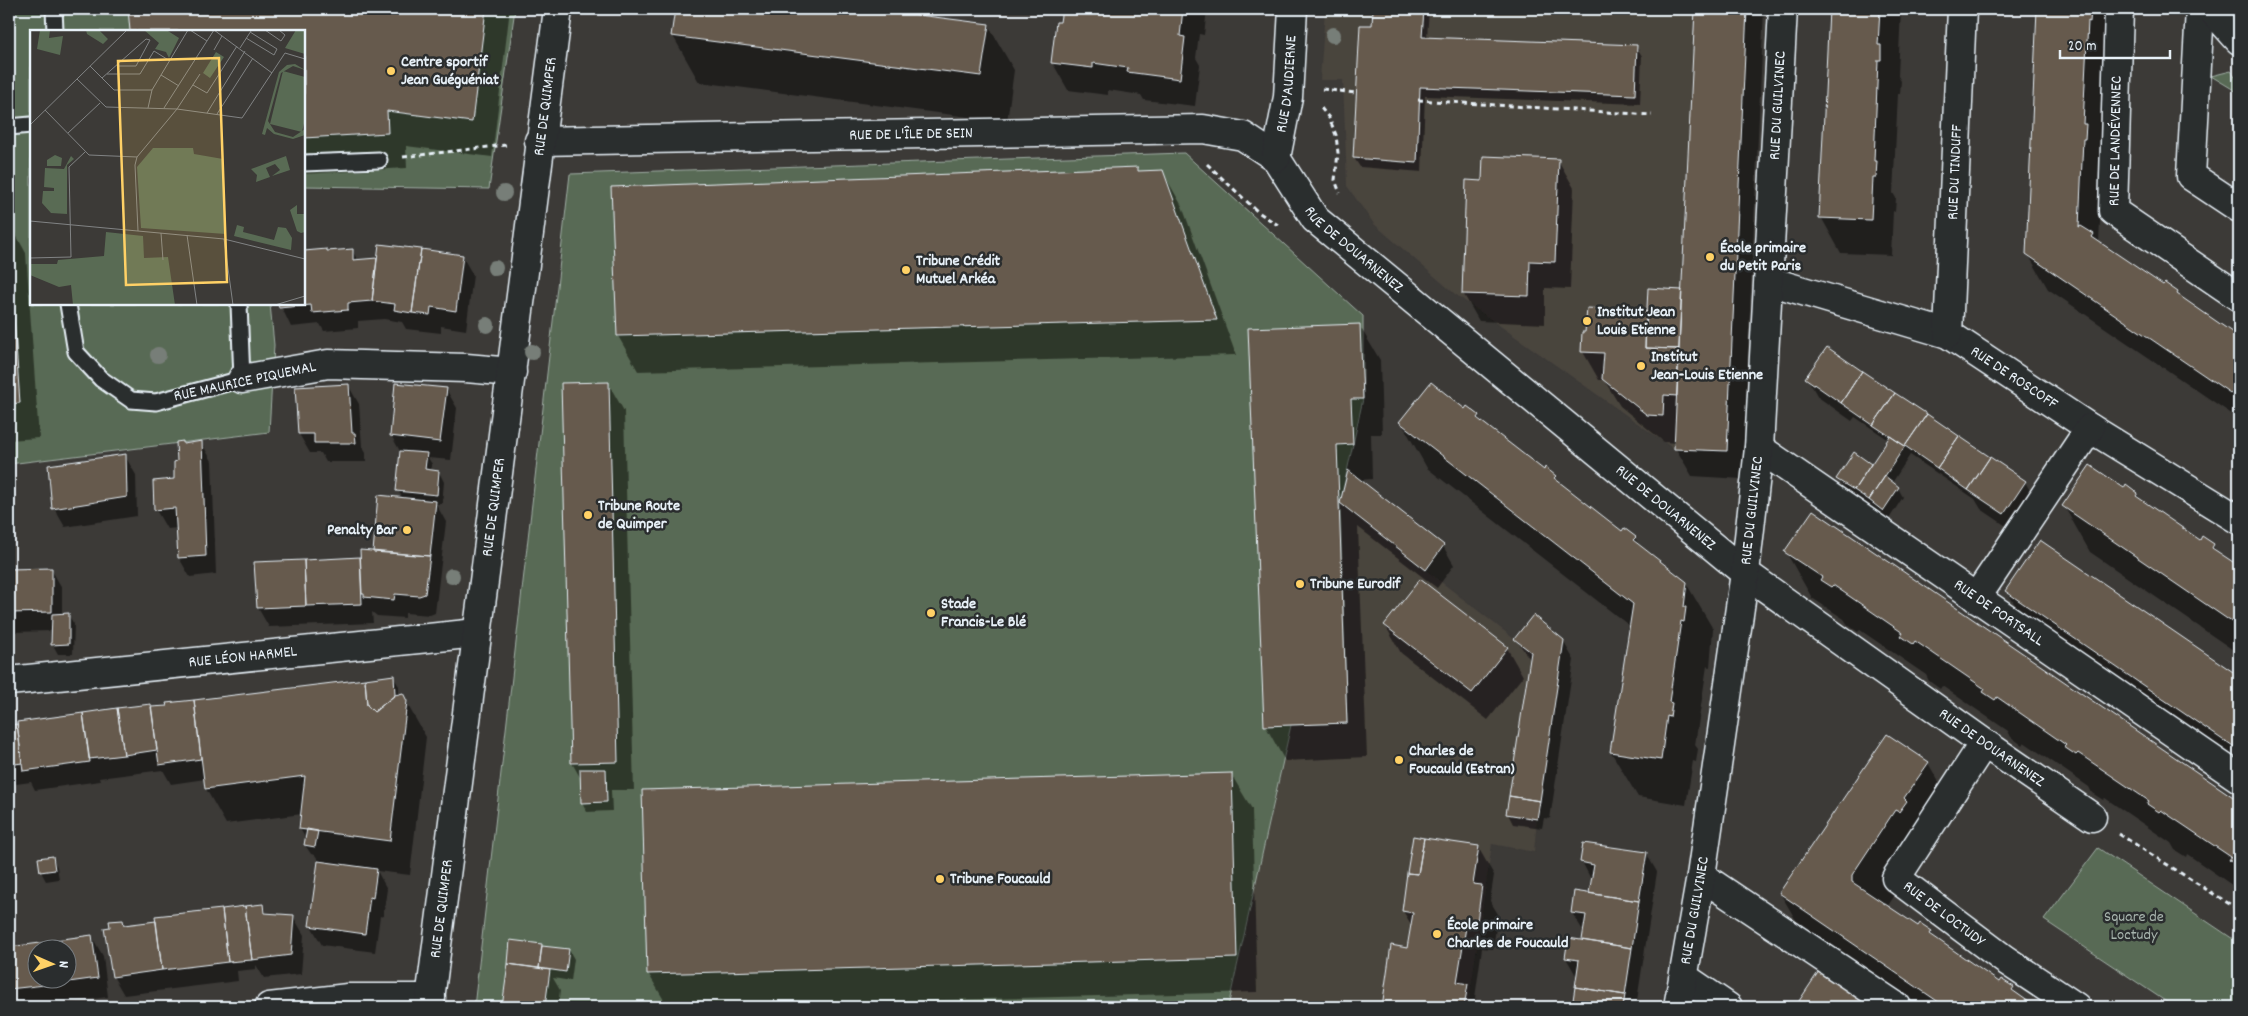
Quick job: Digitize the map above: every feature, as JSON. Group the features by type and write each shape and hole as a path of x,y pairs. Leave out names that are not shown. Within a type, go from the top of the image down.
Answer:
{"street":[{"name":"RUE DE QUIMPER","path":"430,1003 512,372 539,141 558,9"},
{"name":"RUE D'AUDIERNE","path":"1276,158 1288,97 1293,9"},
{"name":"RUE DU GUILVINEC","path":"1678,1007 1701,876 1745,572 1759,448 1783,9"},
{"name":"RUE DU TINDUFF","path":"1948,334 1962,9"},
{"name":"RUE DE LANDÉVENNEC","path":"2119,9 2113,211 2239,298"},
{"path":"2200,9 2191,176 2239,208"},
{"path":"2211,9 2239,40"},
{"name":"RUE DE L'ÎLE DE SEIN","path":"539,141 1203,129 1243,136 1276,158"},
{"name":"RUE DE DOUARNENEZ","path":"1276,158 1315,219 1745,572 1984,743 2092,817"},
{"name":"RUE DE ROSCOFF","path":"1769,281 1948,334 2090,428 2238,515"},
{"name":"RUE MAURICE PIQUEMAL","path":"242,379 328,364 466,368 512,372"},
{"path":"1976,598 2090,428"},
{"name":"RUE DE PORTSALL","path":"1759,448 2239,778"},
{"name":"RUE LÉON HARMEL","path":"9,681 477,633"},
{"name":"RUE DE LOCTUDY","path":"1984,743 1896,878 2004,959 2076,1007"},
{"path":"1701,876 1897,1007"},
{"path":"1684,977 1728,1007"},
{"path":"269,1007 348,998 430,1003"}],"lane":[{"path":"54,9 55,30"},
{"path":"9,127 30,125"},
{"path":"305,163 379,160"},
{"name":"RUE MAURICE PIQUEMAL","path":"68,305 76,352 100,379 131,400 156,402 242,379"},
{"path":"239,305 242,379"}],"path":[{"path":"1418,100 1652,115"},
{"path":"379,160 539,141"},
{"path":"2092,817 2239,910"}],"shaded area":[{"name":"École primaire du Petit Paris","path":"1325,9 1747,9 1727,451 1674,449 1455,294 1374,224 1347,186 1343,80 1320,80"},
{"name":"Charles de Foucauld (Estran)","path":"1340,503 1531,652 1506,814 1537,819 1534,852 1492,844 1468,1007 1228,1007 1291,725 1347,722"}],"green space":[{"path":"9,9 515,9 489,189 305,186 305,30 30,30 30,305 270,305 274,345 269,432 9,464"},
{"path":"2231,71 2239,81 2239,93 2211,76"},
{"name":"Stade Francis-Le Blé","path":"1184,153 1363,316 1363,399 1340,503 1347,723 1291,725 1228,1007 474,1007 570,174"},
{"name":"Square de Loctudy","path":"2098,848 2239,943 2239,1007 2174,1007 2044,920"}],"building":[{"name":"Centre sportif Jean Guéguéniat","path":"128,9 486,9 472,122 387,111 388,133 305,138 305,30 130,30"},
{"path":"675,9 872,9 989,24 981,76 671,36"},
{"path":"1062,9 1183,9 1180,36 1185,37 1180,79 1127,72 1128,68 1093,63 1093,68 1051,63 1056,22 1060,22"},
{"path":"1373,9 1424,9 1422,37 1637,45 1635,95 1420,87 1417,163 1353,158 1360,25 1372,25"},
{"path":"1695,9 1747,9 1727,451 1674,449"},
{"path":"1829,9 1880,9 1878,45 1881,45 1881,60 1878,60 1874,161 1877,161 1876,177 1873,177 1871,220 1819,218"},
{"path":"2037,9 2091,9 2090,22 2088,21 2083,124 2086,124 2085,139 2083,139 2079,227 2081,226 2094,234 2092,237 2163,285 2165,283 2178,292 2177,294 2239,337 2239,399 2026,254"},
{"path":"1483,156 1559,159 1555,262 1530,261 1529,296 1462,294 1466,180 1482,181"},
{"name":"Tribune Crédit Mutuel Arkéa","path":"1138,167 1138,171 1163,170 1217,320 617,336 611,187"},
{"path":"379,244 421,249 412,313 394,310 395,304 372,301"},
{"path":"9,245 20,403 9,404"},
{"path":"353,249 353,260 377,258 372,301 348,303 348,310 312,313 311,305 279,308 278,305 305,305 305,251"},
{"path":"421,249 463,255 456,311 431,307 430,315 412,313"},
{"path":"1648,288 1682,290 1679,349 1645,348"},
{"name":"Institut Jean-Louis Etienne","path":"1587,308 1646,311 1645,348 1679,349 1677,396 1664,395 1663,416 1647,415 1602,379 1604,353 1581,352 1582,332 1585,332"},
{"name":"Tribune Eurodif","path":"1360,324 1363,399 1351,399 1353,444 1337,445 1347,723 1264,726 1248,328"},
{"path":"1827,347 1862,371 1841,403 1805,378"},
{"path":"1862,371 1895,393 1873,425 1841,403"},
{"name":"Tribune Route de Quimper","path":"609,382 618,762 571,763 561,383"},
{"path":"1431,382 1465,409 1467,406 1479,415 1477,418 1544,470 1545,467 1556,476 1554,478 1622,531 1624,528 1636,537 1633,540 1687,582 1684,622 1681,621 1669,702 1672,703 1670,717 1667,716 1661,760 1610,752 1633,604 1399,422"},
{"path":"395,383 447,388 440,442 390,436"},
{"path":"349,384 352,433 355,433 356,443 314,443 314,434 298,434 295,387"},
{"path":"1895,393 1927,414 1905,446 1873,425"},
{"path":"1927,414 1959,436 1937,468 1905,446"},
{"path":"1890,436 1905,446 1869,500 1854,490"},
{"path":"1959,436 1990,457 1968,490 1937,468"},
{"path":"183,441 183,444 202,441 206,556 178,558 175,508 154,510 153,481 174,479 174,462 177,461 176,442"},
{"path":"400,451 427,453 425,469 439,471 437,495 396,491"},
{"path":"1854,452 1871,464 1854,490 1836,479"},
{"path":"126,454 127,497 52,509 48,465"},
{"path":"1990,457 2026,481 2004,514 1968,490"},
{"path":"2090,465 2124,488 2126,484 2138,493 2136,496 2200,540 2202,536 2214,544 2212,548 2239,566 2239,627 2062,506"},
{"path":"1348,470 1444,545 1426,570 1340,503"},
{"path":"1885,476 1899,487 1883,511 1869,500"},
{"path":"378,495 436,501 430,556 373,552"},
{"path":"1813,510 2239,801 2239,867 2229,860 2231,857 2161,810 2159,812 2147,804 2149,801 2078,753 2076,755 2064,747 2066,745 1997,697 1995,700 1983,692 1985,689 1915,641 1913,644 1901,636 1903,633 1833,585 1831,587 1820,580 1822,577 1784,552"},
{"path":"2040,540 2239,676 2239,751 2005,591"},
{"path":"360,550 430,556 425,594 419,596 395,594 394,600 364,597 364,594 362,594"},
{"path":"360,557 362,604 306,606 304,560"},
{"path":"304,560 306,606 257,608 254,562"},
{"path":"52,568 52,612 9,613 9,569"},
{"path":"1420,579 1508,647 1472,693 1384,625"},
{"path":"69,613 69,644 51,645 52,614"},
{"path":"1533,615 1564,640 1540,801 1509,796 1531,652 1514,639"},
{"path":"394,675 395,695 374,712 367,705 365,679"},
{"path":"365,679 367,705 374,712 395,695 403,693 407,701 390,841 299,829 305,776 205,789 194,700"},
{"path":"194,700 201,759 159,765 151,707 167,706 166,703"},
{"path":"151,704 157,750 124,755 117,708"},
{"path":"117,708 124,755 89,759 83,713"},
{"path":"83,713 90,762 23,771 17,722"},
{"path":"17,724 22,763 9,765 9,725"},
{"path":"1887,734 1929,762 1904,798 1907,801 1899,812 1895,810 1852,875 1852,882 1918,926 1920,923 1932,931 1930,934 1999,982 2001,979 2014,987 2012,990 2036,1007 1946,1007 1779,893"},
{"path":"580,769 606,769 607,802 581,803"},
{"name":"Tribune Foucauld","path":"1232,773 1237,958 647,974 642,790"},
{"path":"1509,796 1540,801 1537,819 1506,814"},
{"path":"307,829 318,831 315,847 304,845"},
{"path":"1413,836 1424,838 1418,874 1407,873"},
{"name":"École primaire Charles de Foucauld","path":"1424,838 1479,846 1473,884 1482,885 1477,922 1467,921 1457,982 1468,984 1464,1007 1382,1007 1391,945 1407,948 1413,913 1402,911 1407,873 1418,874"},
{"path":"1583,843 1647,852 1639,901 1589,893 1594,865 1580,862"},
{"path":"53,856 55,870 40,872 38,858"},
{"path":"318,861 377,869 373,898 370,897 365,934 309,926"},
{"path":"1574,891 1639,901 1632,948 1582,940 1586,915 1571,913"},
{"path":"263,904 264,913 294,915 291,955 252,960 245,906"},
{"path":"245,906 252,960 228,962 222,909"},
{"path":"222,909 228,962 162,970 155,916"},
{"path":"123,920 124,925 156,921 162,970 112,977 104,928 110,927 109,921"},
{"path":"92,935 98,978 78,981 78,938 70,938"},
{"path":"1568,938 1632,948 1625,995 1575,987 1579,960 1565,958"},
{"path":"510,940 542,944 539,968 508,964"},
{"path":"28,945 28,987 9,989 9,947"},
{"path":"542,946 569,949 566,972 539,968"},
{"path":"508,964 550,970 545,1007 502,1007"},
{"path":"1819,971 1872,1007 1795,1007"},
{"path":"1575,987 1625,995 1623,1007 1572,1007"}],"place":[{"name":"Centre sportif Jean Guéguéniat","path":"391,71"},
{"name":"École primaire du Petit Paris","path":"1710,257"},
{"name":"Tribune Crédit Mutuel Arkéa","path":"906,270"},
{"name":"Institut Jean Louis Etienne","path":"1587,321"},
{"name":"Institut Jean-Louis Etienne","path":"1641,366"},
{"name":"Tribune Route de Quimper","path":"588,515"},
{"name":"Penalty Bar","path":"407,530"},
{"name":"Tribune Eurodif","path":"1300,584"},
{"name":"Stade Francis-Le Blé","path":"931,613"},
{"name":"Charles de Foucauld (Estran)","path":"1399,760"},
{"name":"Tribune Foucauld","path":"940,879"},
{"name":"École primaire Charles de Foucauld","path":"1437,934"}]}
